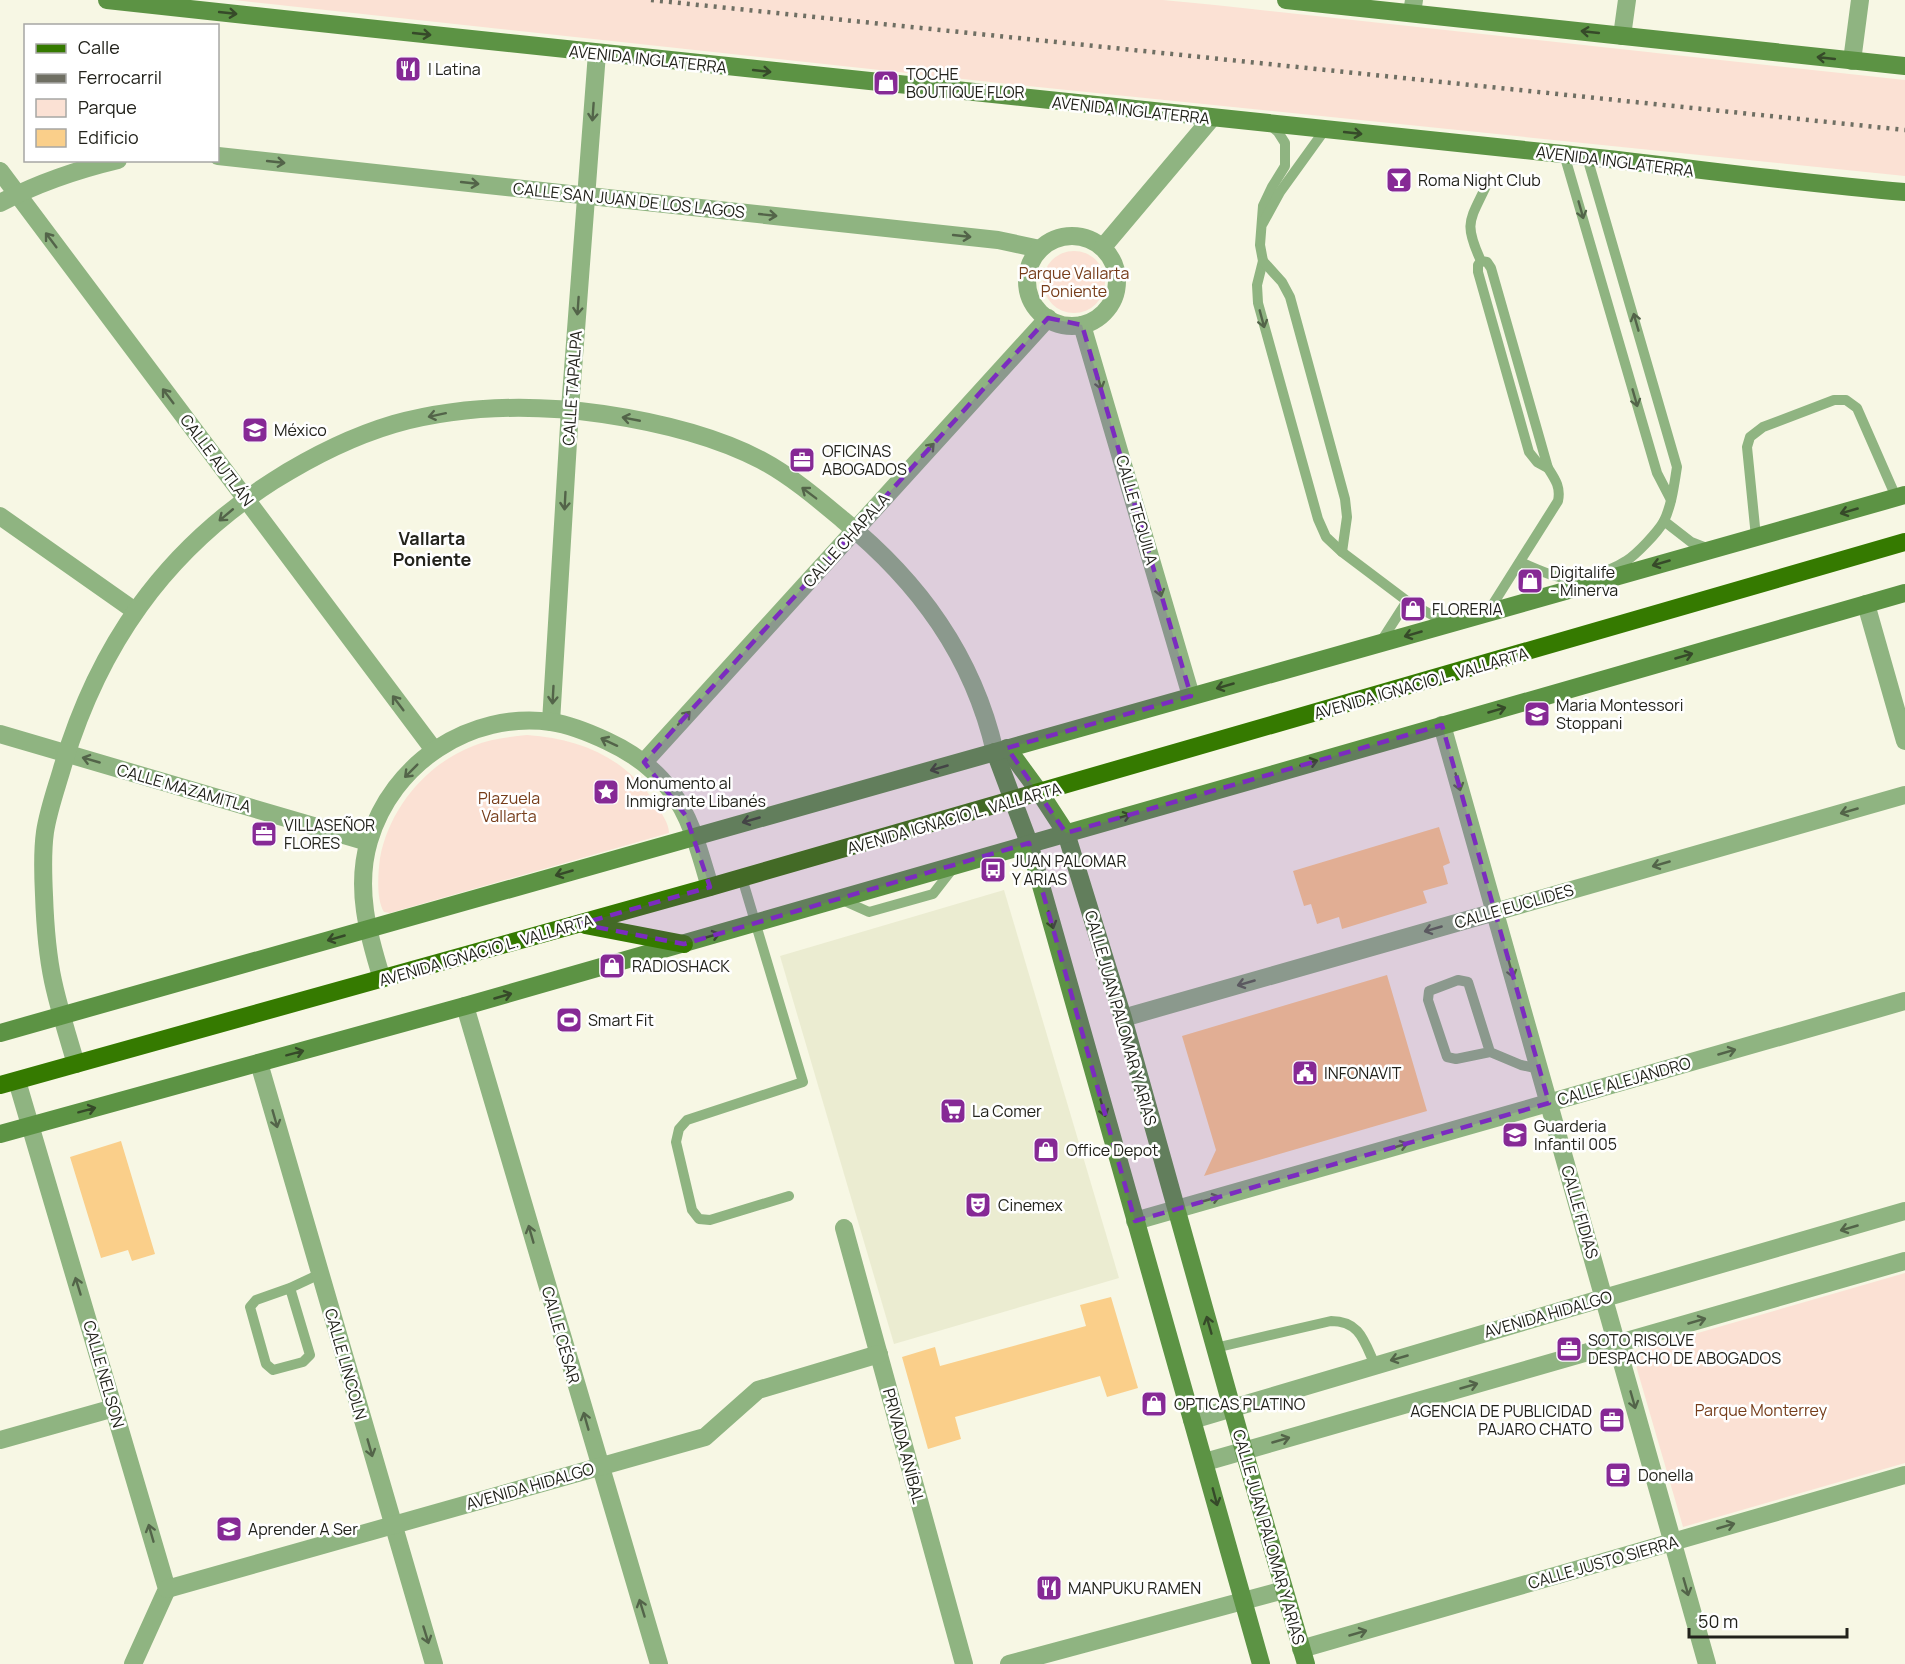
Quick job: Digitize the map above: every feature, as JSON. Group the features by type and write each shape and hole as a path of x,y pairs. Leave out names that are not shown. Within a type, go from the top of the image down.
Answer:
{"main road":[{"name":"AVENIDA IGNACIO L. VALLARTA","path":"9,1083 1013,801 1905,542"},
{"path":"580,924 684,944"}],"street":[{"name":"AVENIDA INGLATERRA","path":"108,0 1211,119 1564,154 1820,185 1905,192"},
{"path":"1286,0 1413,7 1622,36 1905,66"},
{"path":"1622,36 1627,0"},
{"path":"1852,61 1860,0"},
{"name":"CALLE TAPALPA","path":"551,722 570,409 597,53"},
{"path":"1103,247 1211,119"},
{"name":"CALLE SAN JUAN DE LOS LAGOS","path":"219,156 998,240 1040,249"},
{"path":"0,203 49,180 110,162"},
{"name":"CALLE AUTLÁN","path":"0,171 434,750"},
{"path":"1064,236 1078,236 1103,247 1116,271 1117,285 1114,299 1106,311 1095,320 1082,325 1058,324 1038,309 1030,298 1027,285 1032,259 1040,249 1064,236"},
{"name":"CALLE CHAPALA","path":"644,762 1048,318"},
{"name":"CALLE TEQUILA","path":"1082,325 1191,696"},
{"path":"76,1064 53,981 46,931 43,880 45,834 66,753 78,717 94,681 135,611 164,573 196,541 246,499 294,468 336,445 394,424 455,412 513,406 570,409 666,426 762,460 807,490 855,529 899,570 936,617 969,676 1001,750 1013,801 1029,843 1261,1664"},
{"path":"0,1033 1900,496"},
{"path":"0,516 135,611"},
{"path":"0,1134 684,944 1905,593"},
{"path":"1866,604 1905,741"},
{"path":"382,979 367,929 363,891 368,842 387,800 408,772 434,750 470,732 513,722 551,722 587,731 644,762 671,791 695,836 710,887"},
{"name":"CALLE FIDIAS","path":"1442,726 1707,1664"},
{"name":"CALLE MAZAMITLA","path":"0,734 368,842"},
{"name":"CALLE JUAN PALOMAR Y ARIAS","path":"1001,750 1040,793 1066,833 1123,1018 1304,1657"},
{"name":"CALLE EUCLIDES","path":"1123,1018 1905,795"},
{"name":"CALLE ALEJANDRO","path":"1135,1221 1905,1001"},
{"name":"CALLE CÉSAR","path":"465,1006 599,1467 659,1664"},
{"name":"CALLE LINCOLN","path":"259,1063 434,1664"},
{"name":"CALLE NELSON","path":"9,1083 30,1125 167,1589"},
{"name":"AVENIDA HIDALGO","path":"1192,1420 1905,1212"},
{"name":"PRIVADA ANÍBAL","path":"844,1228 964,1664"},
{"path":"1205,1462 1905,1261"},
{"name":"AVENIDA HIDALGO","path":"167,1589 705,1437 758,1390 879,1354"},
{"path":"0,1440 114,1408"},
{"name":"CALLE JUSTO SIERRA","path":"1304,1657 1673,1541 1905,1475"},
{"path":"133,1664 167,1589"},
{"path":"1008,1664 1061,1657 1284,1590"}],"lane":[{"path":"1270,125 1285,142 1285,166 1263,206 1260,229 1263,261 1257,285 1258,303 1318,519 1326,537 1342,552 1407,601 1448,624"},
{"path":"1260,229 1280,192 1324,130"},
{"path":"1564,154 1657,473 1671,500"},
{"path":"1520,562 1560,577 1583,577 1627,561 1664,521 1671,500 1677,467 1587,157"},
{"path":"1487,184 1472,217 1469,230 1481,261 1487,262 1491,268 1548,468 1560,493 1558,501 1488,612"},
{"path":"1263,261 1282,282 1290,297 1345,499 1347,517 1342,552"},
{"path":"1756,537 1747,447 1750,437 1763,427 1834,400 1846,400 1857,408 1900,496"},
{"path":"1664,521 1691,542 1710,549"},
{"path":"1380,643 1407,601"},
{"path":"742,878 803,1082 687,1120 679,1129 676,1142 692,1210 699,1219 710,1220 789,1196"},
{"path":"1490,1052 1468,982 1458,980 1429,991 1428,999 1447,1057 1455,1059 1490,1052 1521,1065 1540,1069"},
{"path":"290,1288 310,1355 303,1362 273,1370 266,1364 250,1307 256,1300 320,1274"},
{"path":"1215,1348 1331,1321 1343,1321 1352,1325 1360,1334 1375,1365"}],"highlighted area":[{"path":"1048,318 1082,325 1191,696 1007,748 1066,833 1442,725 1549,1103 1135,1221 1029,843 684,944 580,924 710,887 686,816 644,762"}],"shaded area":[{"path":"1004,890 1119,1278 894,1344 780,956"}],"green space":[{"path":"234,0 1163,0 1215,5 1905,80 1905,176 1028,86"},
{"name":"Parque Vallarta Poniente","path":"1074,251 1086,253 1096,260 1103,270 1105,282 1103,294 1096,304 1086,311 1074,313 1062,311 1052,304 1045,294 1043,282 1045,270 1052,260 1062,253"},
{"name":"Plazuela Vallarta","path":"527,735 547,737 583,746 616,763 644,788 664,818 669,833 390,913 384,912 379,893 380,858 392,822 412,790 425,776 456,754 486,742"},
{"name":"Parque Monterrey","path":"1905,1273 1905,1463 1683,1527 1632,1352"}],"building":[{"path":"1439,827 1450,863 1443,866 1448,884 1423,891 1427,903 1342,929 1339,917 1317,924 1311,904 1304,906 1293,871"},
{"name":"INFONAVIT","path":"1387,975 1427,1111 1204,1176 1216,1150 1182,1036"},
{"path":"121,1141 155,1254 132,1261 128,1250 101,1258 70,1157"},
{"path":"1111,1297 1138,1388 1107,1397 1100,1376 955,1417 961,1439 928,1449 902,1357 935,1347 940,1366 1086,1326 1080,1305"}],"railway":[{"path":"651,0 1905,130"}],"place":[{"name":"I Latina","path":"408,69"},
{"name":"TOCHE BOUTIQUE FLOR","path":"886,83"},
{"name":"Roma Night Club","path":"1399,180"},
{"name":"México","path":"255,430"},
{"name":"OFICINAS ABOGADOS","path":"802,460"},
{"name":"Digitalife - Minerva","path":"1530,581"},
{"name":"FLORERIA","path":"1413,609"},
{"name":"Maria Montessori Stoppani","path":"1537,714"},
{"name":"Monumento al Inmigrante Libanés","path":"606,792"},
{"name":"VILLASEÑOR FLORES","path":"264,834"},
{"name":"JUAN PALOMAR Y ARIAS","path":"993,870"},
{"name":"RADIOSHACK","path":"612,966"},
{"name":"Smart Fit","path":"569,1020"},
{"name":"INFONAVIT","path":"1305,1073"},
{"name":"La Comer","path":"953,1111"},
{"name":"Guarderia Infantil 005","path":"1515,1135"},
{"name":"Office Depot","path":"1046,1150"},
{"name":"Cinemex","path":"978,1205"},
{"name":"SOTO RISOLVE DESPACHO DE ABOGADOS","path":"1569,1349"},
{"name":"OPTICAS PLATINO","path":"1154,1404"},
{"name":"AGENCIA DE PUBLICIDAD PAJARO CHATO","path":"1612,1420"},
{"name":"Donella","path":"1618,1475"},
{"name":"Aprender A Ser","path":"229,1529"},
{"name":"MANPUKU RAMEN","path":"1049,1588"}],"district":[{"name":"Vallarta Poniente","path":"432,549"}]}
